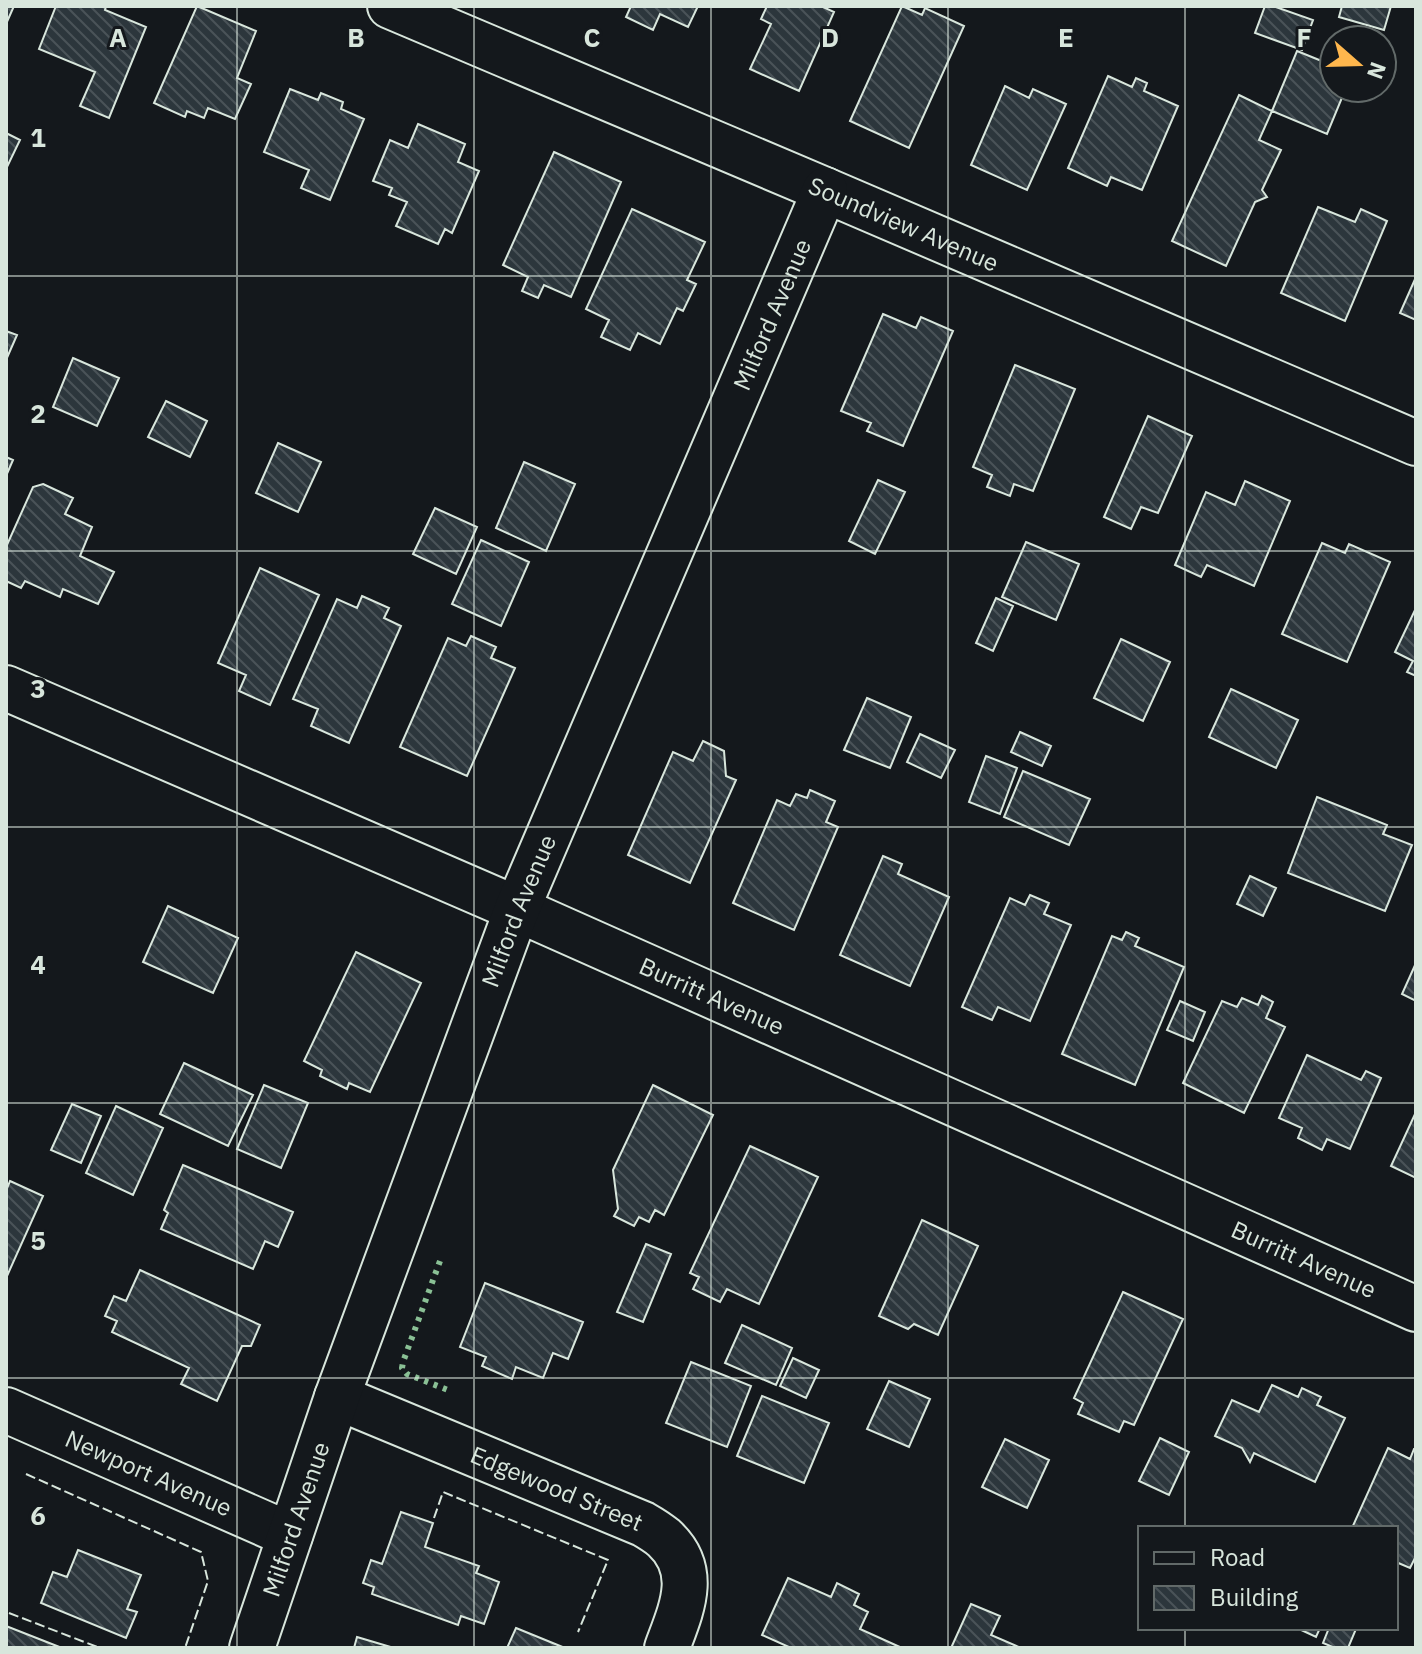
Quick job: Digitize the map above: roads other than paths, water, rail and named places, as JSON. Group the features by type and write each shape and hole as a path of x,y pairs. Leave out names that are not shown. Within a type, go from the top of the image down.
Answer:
{"street":[{"name":"Soundview Avenue","path":"390,6 1416,443"},
{"name":"Milford Avenue","path":"252,1648 337,1397 517,909 825,190"},
{"name":"Burritt Avenue","path":"6,688 517,909 1416,1309"},
{"name":"Edgewood Street","path":"337,1397 643,1524 665,1539 679,1558 686,1586 682,1609 667,1648"},
{"name":"Newport Avenue","path":"6,1410 290,1535"}]}
